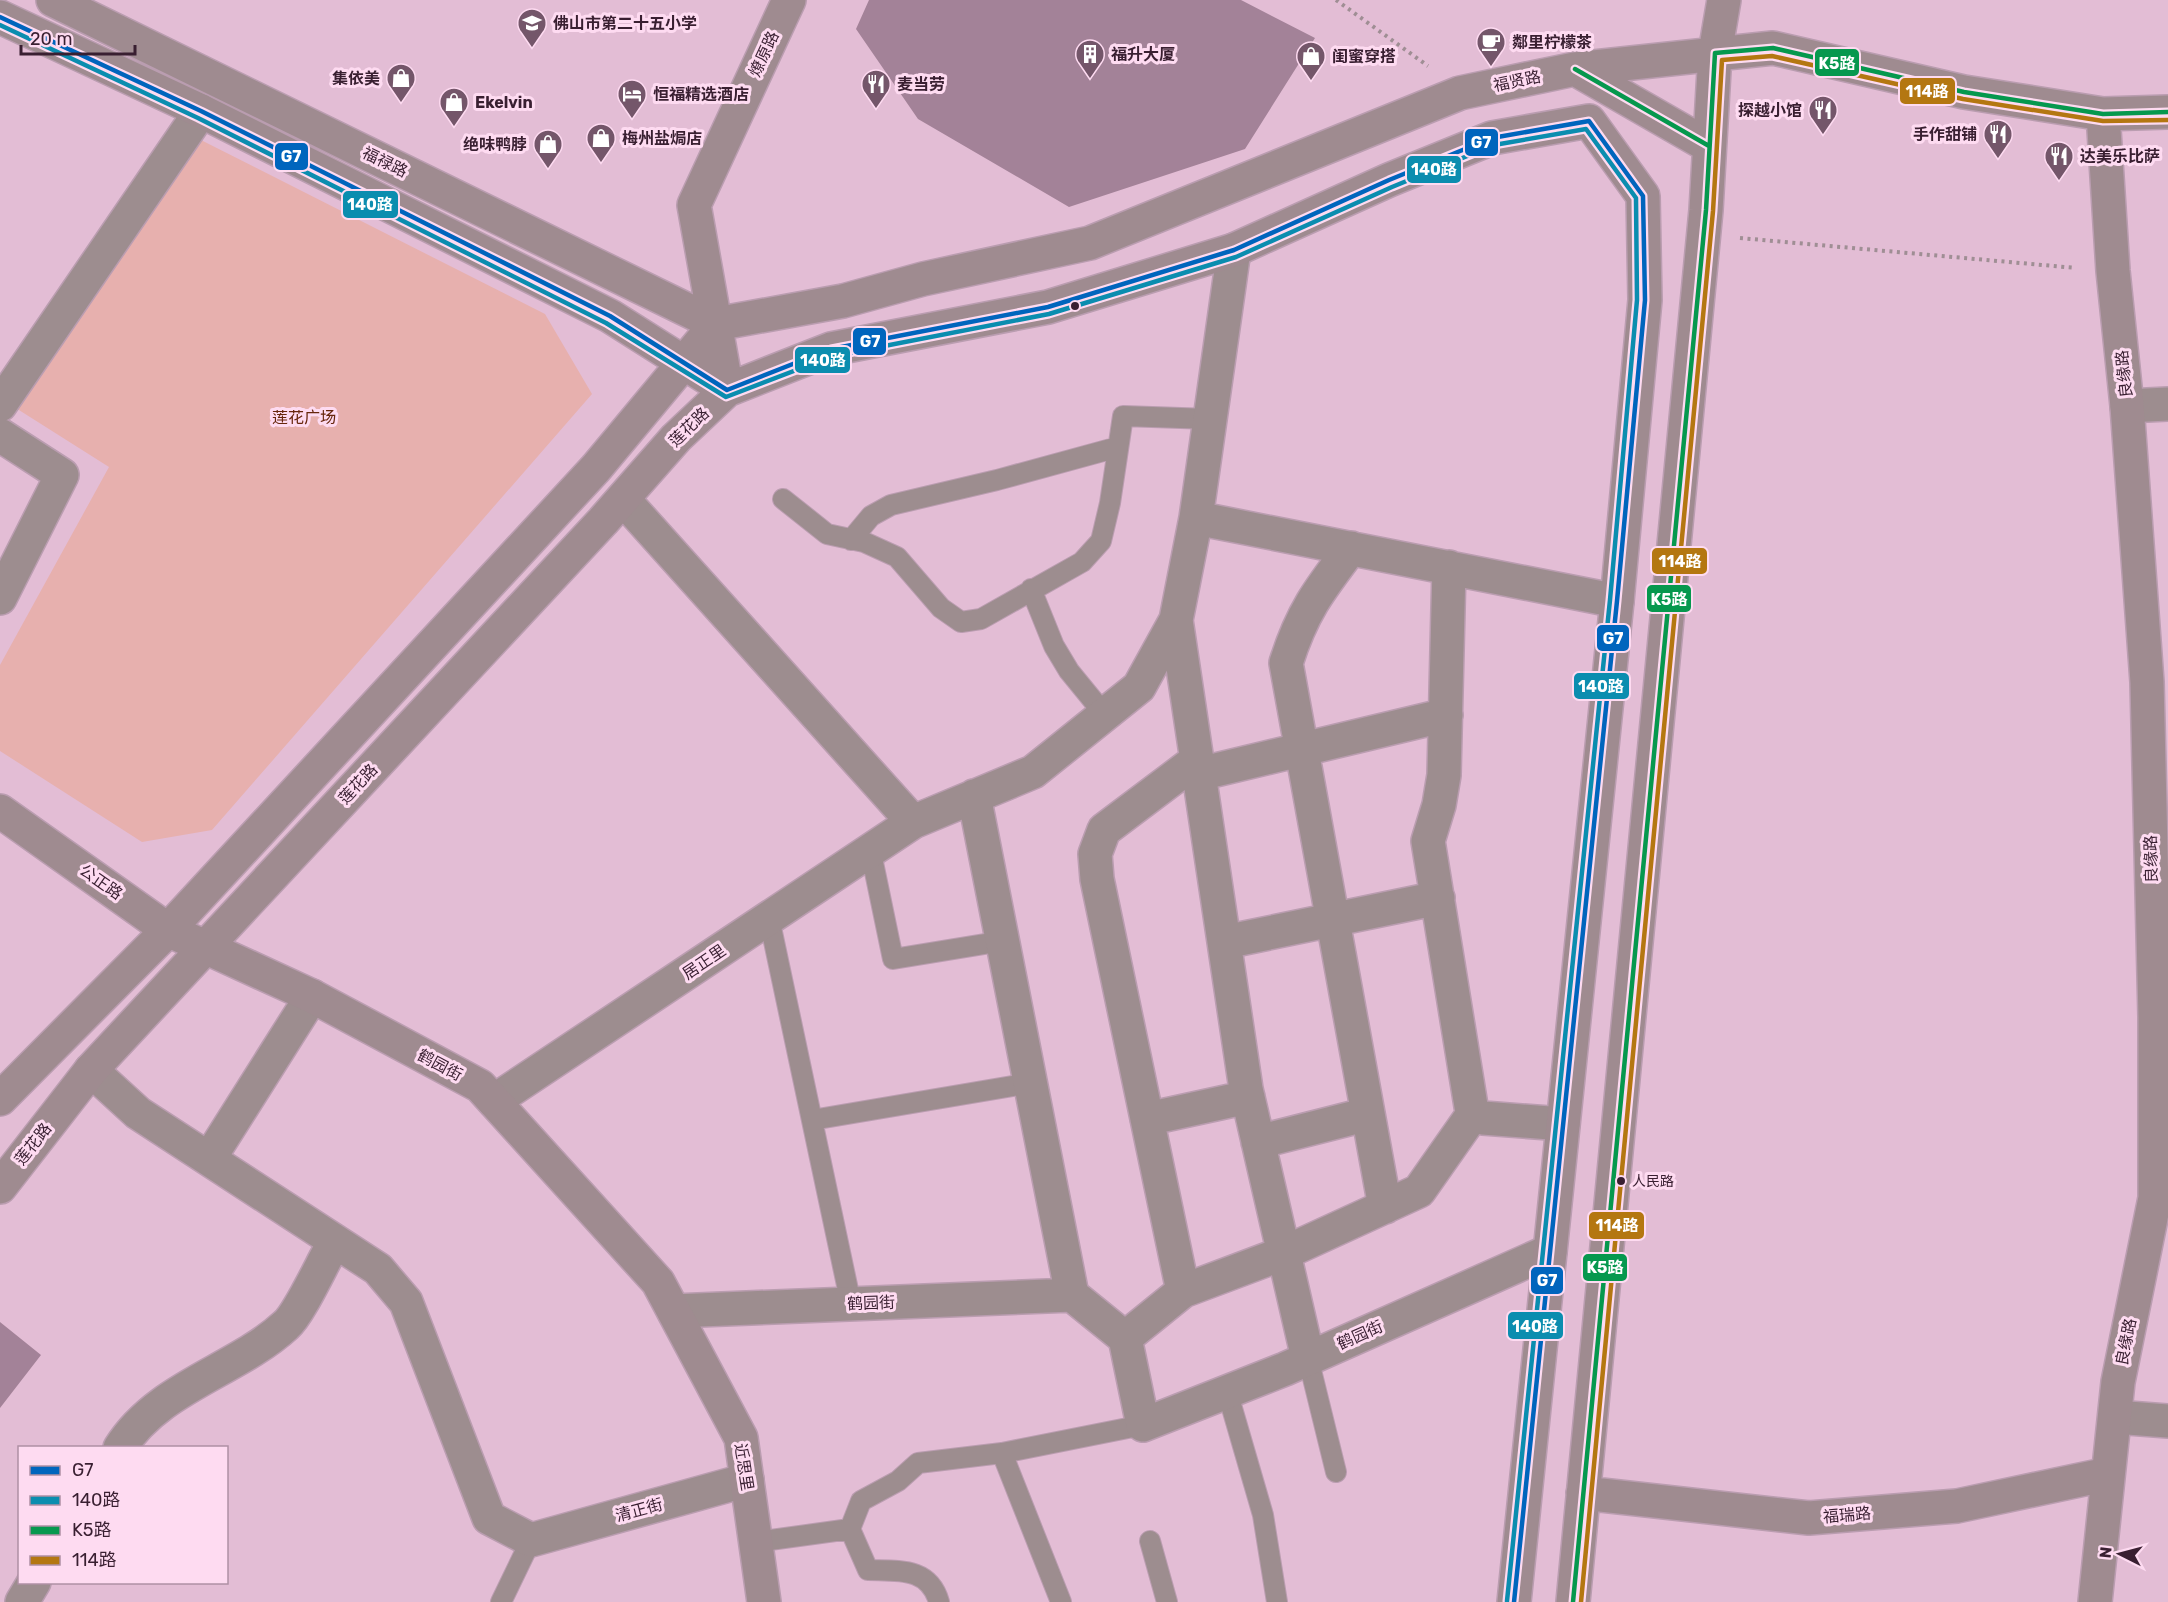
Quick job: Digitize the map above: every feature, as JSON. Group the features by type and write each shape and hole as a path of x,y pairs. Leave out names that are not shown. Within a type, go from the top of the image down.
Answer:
{"main road":[{"name":"福禄路","path":"53,0 716,324"},
{"name":"燎原路","path":"716,324 694,205 789,0"},
{"path":"1573,1602 1703,235 1715,53 1724,0"},
{"path":"0,17 201,111 610,316 727,390"},
{"name":"福贤路","path":"716,324 843,301 923,279 1090,243 1460,93 1575,69 1773,48 1964,92 2103,114 2168,112"},
{"path":"1575,69 1709,146"},
{"name":"良缘路","path":"2095,1602 2118,1382 2162,1199 2155,1017 2158,721 2113,271 2103,114"},
{"path":"727,390 831,349 1048,307 1233,250 1389,180 1492,138 1589,122 1643,196 1645,300 1617,601 1514,1602"},
{"path":"0,1099 168,930 596,468 716,324"},
{"path":"716,324 727,390"},
{"name":"莲花路","path":"0,1187 91,1070 623,499 676,438 727,390"},
{"name":"公正路","path":"0,811 168,930 206,948"},
{"name":"鹤园街","path":"206,948 312,996 480,1086 658,1282 674,1311"},
{"name":"近思里","path":"674,1311 741,1438 764,1602"},
{"name":"福瑞路","path":"1583,1493 1809,1518 1957,1506 2108,1474"}],"street":[{"path":"0,405 201,111"},
{"path":"1233,250 1196,518 1176,620 1248,1097 1308,1358"},
{"path":"2127,406 2168,404"},
{"path":"0,435 62,475 5,576"},
{"path":"623,499 913,822"},
{"path":"1196,518 1617,601"},
{"path":"1351,548 1312,599 1298,625 1286,663 1385,1207"},
{"path":"1125,1338 1184,1291 1284,1253 1419,1191 1473,1114 1428,841 1439,806 1444,775 1449,567"},
{"name":"居正里","path":"494,1101 871,853 913,822 1033,771 1139,687 1176,620"},
{"path":"1184,1291 1097,879 1095,854 1104,830 1198,767 1302,750 1446,715"},
{"path":"974,796 1072,1295 1125,1338 1143,1425"},
{"path":"1225,942 1438,898"},
{"path":"209,1159 312,996"},
{"path":"91,1070 138,1113 378,1269 406,1302 489,1518 531,1540"},
{"path":"1147,1119 1248,1097"},
{"path":"1258,1142 1368,1114"},
{"path":"1473,1114 1483,1118 1563,1124"},
{"path":"122,1446 155,1411 208,1374 268,1340 289,1323 335,1241"},
{"name":"鹤园街","path":"1143,1425 1308,1358 1550,1251"},
{"name":"鹤园街","path":"674,1311 1072,1295"},
{"path":"2115,1417 2168,1420"},
{"name":"清正街","path":"531,1540 747,1480"},
{"path":"22,1602 33,1584"}],"lane":[{"path":"783,499 827,534 864,542 897,557 941,608 961,622 981,619 1082,562 1101,541 1123,416 1210,419"},
{"path":"850,540 871,516 891,505 997,480 1118,447"},
{"path":"1031,589 1054,646 1069,671 1105,715"},
{"path":"871,853 893,959 1003,941"},
{"path":"769,918 851,1304"},
{"path":"812,1120 1031,1083"},
{"path":"1308,1358 1336,1472"},
{"path":"1227,1391 1263,1515 1277,1602"},
{"path":"939,1602 935,1589 914,1572 868,1570 850,1529 861,1501 898,1480 918,1463 1002,1453 1143,1425"},
{"path":"1002,1453 1061,1602"},
{"path":"756,1542 850,1529"},
{"path":"501,1602 531,1540"},
{"path":"1149,1541 1167,1602"}],"path":[{"path":"1336,0 1445,79 1460,93"},
{"path":"1703,235 2113,271"}],"green space":[{"name":"莲花广场","path":"191,135 545,314 592,394 212,830 142,842 0,751 0,665 109,467 11,405"}],"building":[{"name":"福升大厦","path":"869,0 1241,0 1315,38 1245,149 1069,207 918,119 856,29"},
{"path":"0,1322 41,1355 0,1408"}],"transit line":[{"name":"G7","path":"0,17 201,111 610,316 727,390 831,349 1048,307 1234,250 1389,180 1492,138 1589,121 1643,196 1645,300 1617,601 1514,1602"},
{"name":"140路","path":"0,25 198,118 606,323 726,397 833,356 1049,314 1236,257 1392,187 1494,145 1586,129 1636,198 1637,300 1610,600 1507,1601"},
{"name":"K5路","path":"1573,1602 1706,210 1715,53 1773,48 1964,92 2103,114 2168,112"},
{"name":"114路","path":"1581,1602 1713,211 1722,60 1772,56 1963,99 2103,121 2168,120"},
{"name":"K5路","path":"1575,69 1709,146"}],"place":[{"name":"佛山市第二十五小学","path":"532,48"},
{"name":"鄰里柠檬茶","path":"1491,68"},
{"name":"福升大厦","path":"1090,80"},
{"name":"闺蜜穿搭","path":"1311,82"},
{"name":"集依美","path":"401,104"},
{"name":"麦当劳","path":"876,110"},
{"name":"恒福精选酒店","path":"632,120"},
{"name":"Ekelvin","path":"454,128"},
{"name":"探越小馆","path":"1823,136"},
{"name":"手作甜铺","path":"1998,160"},
{"name":"梅州盐焗店","path":"601,164"},
{"name":"绝味鸭脖","path":"548,170"},
{"name":"达美乐比萨","path":"2059,182"},
{"name":"人民路","path":"1621,1181"}]}
